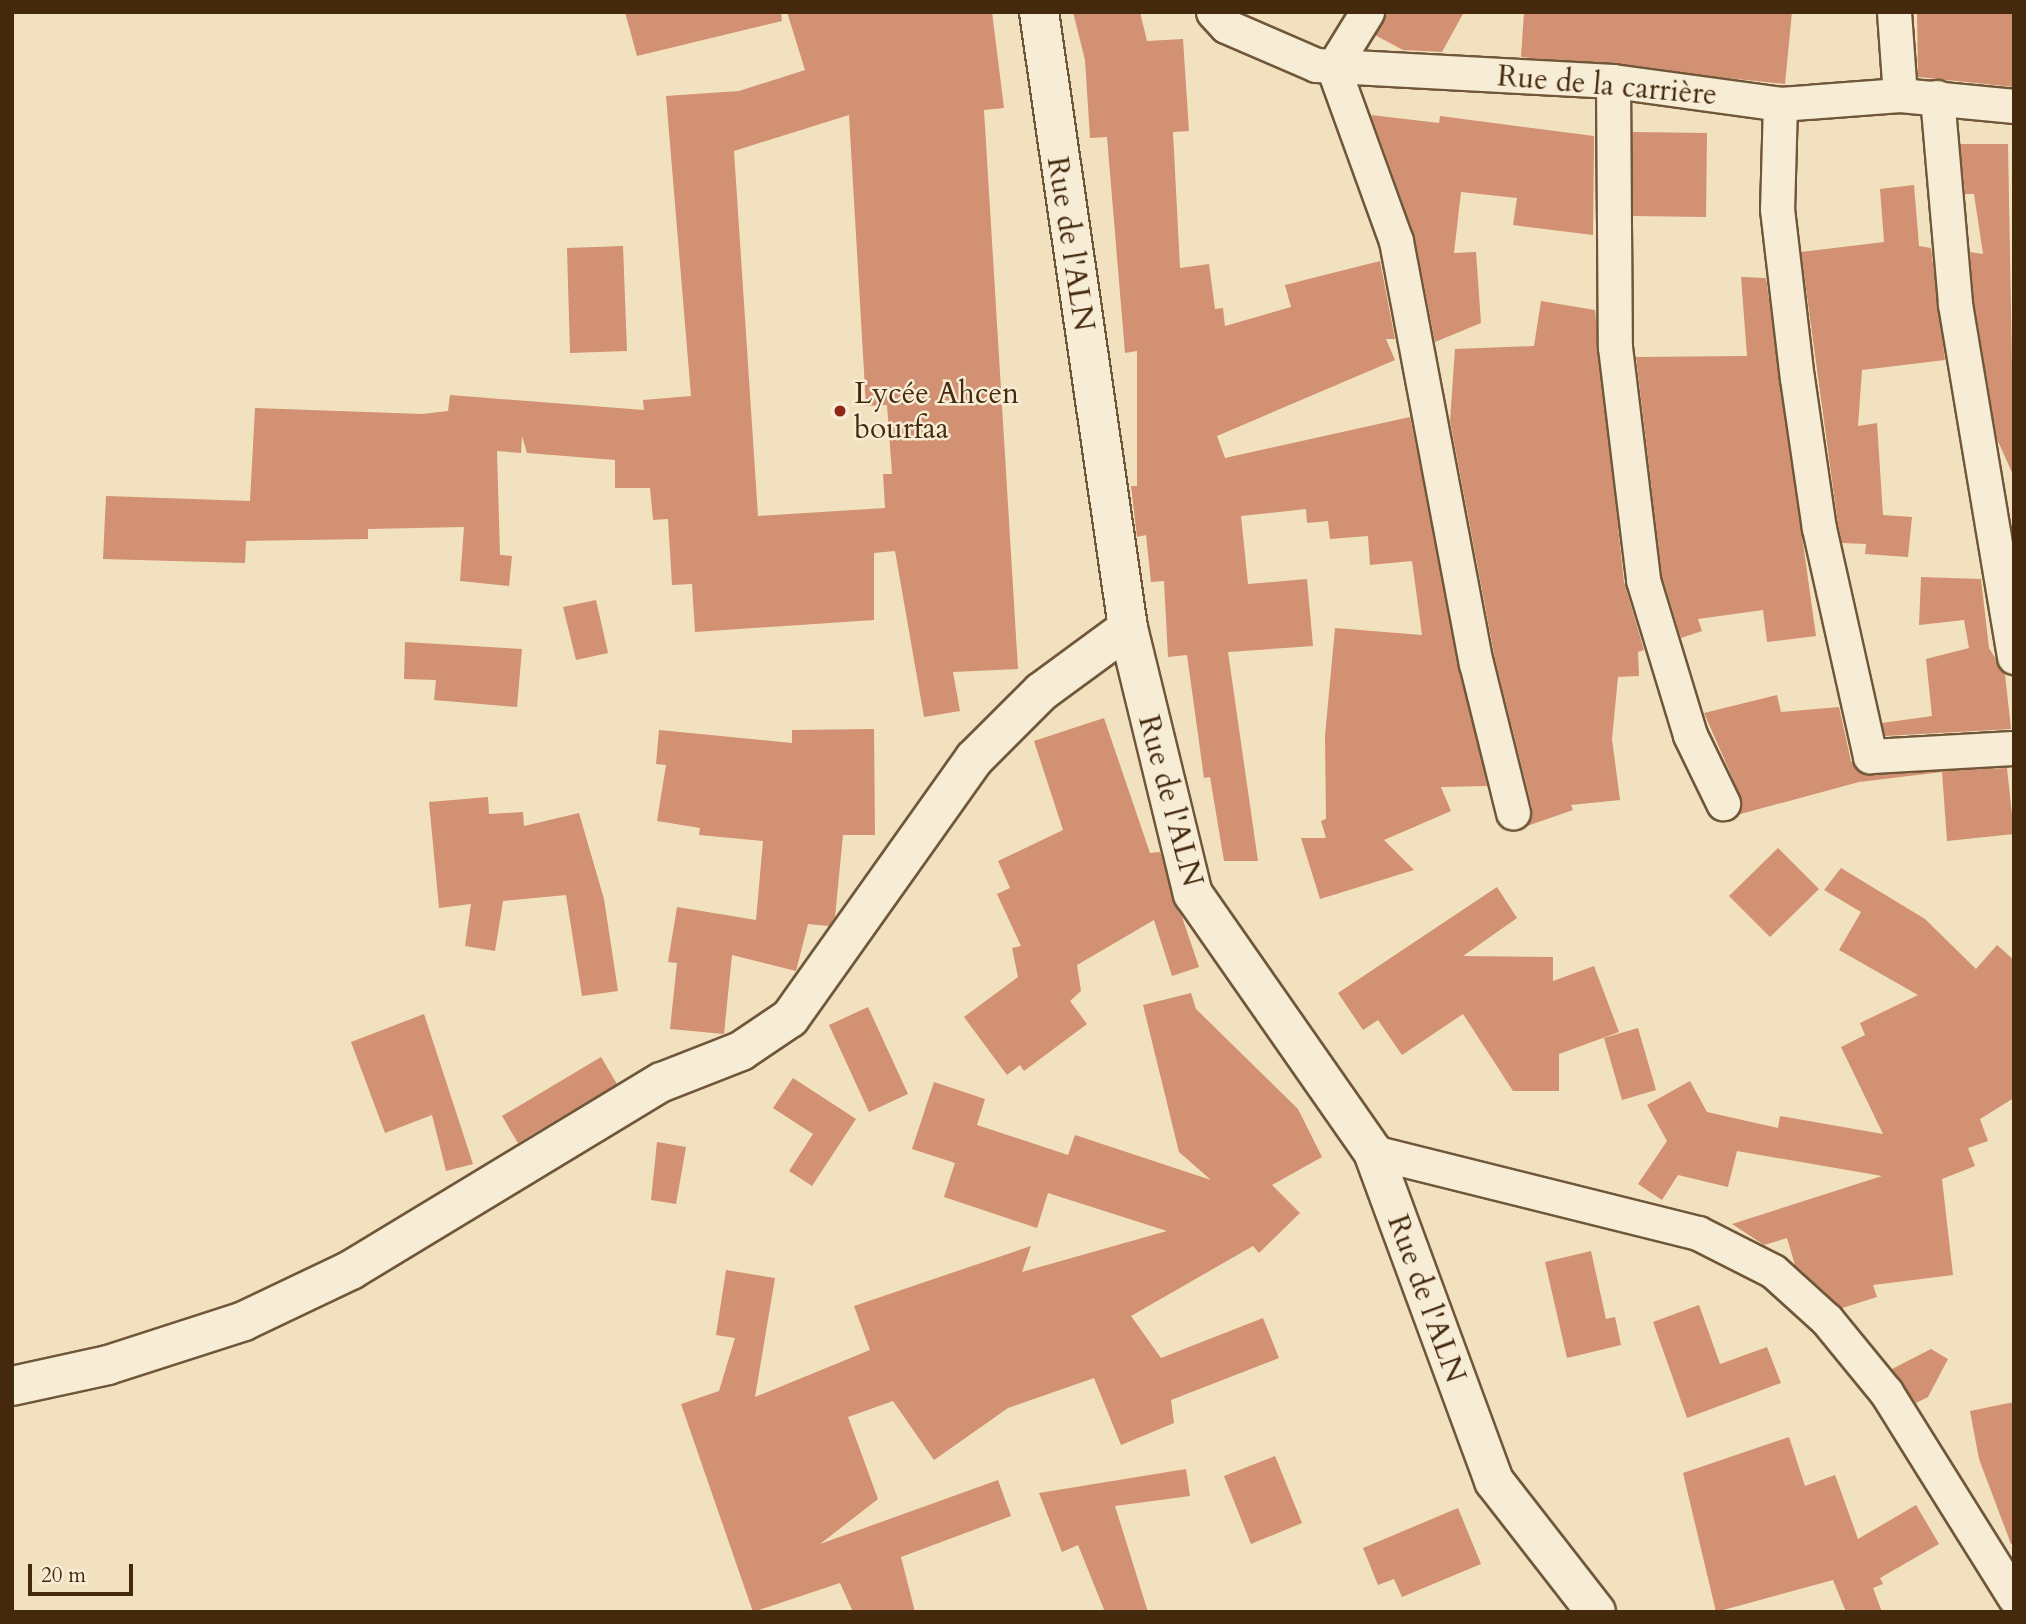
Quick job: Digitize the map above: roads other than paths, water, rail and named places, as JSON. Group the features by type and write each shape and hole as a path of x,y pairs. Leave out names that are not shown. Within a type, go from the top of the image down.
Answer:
{"main road":[{"name":"Rue de l'ALN","path":"1039,12 1128,628 1193,894 1373,1152 1494,1481 1596,1612"},
{"path":"12,1386 108,1365 280,1304 351,1270 662,1082 741,1051 790,1018 974,759 1041,691 1128,628"}],"street":[{"name":"Rue de la carrière","path":"1213,12 1226,26 1316,65 1333,67 1613,81 1780,104 1900,95 2014,106"},
{"path":"1367,12 1333,67 1380,181 1396,241 1476,663 1513,813"},
{"path":"1894,12 1900,95"},
{"path":"1613,81 1615,347 1643,580 1690,735 1723,803"},
{"path":"1937,97 1955,304 2014,657"},
{"path":"1780,104 1777,209 1797,378 1819,528 1870,756 2014,748"},
{"path":"1373,1152 1698,1233 1773,1271 1827,1320 1886,1392 2014,1597"}],"place":[{"name":"Lycée Ahcen bourfaa","path":"840,411"}]}
